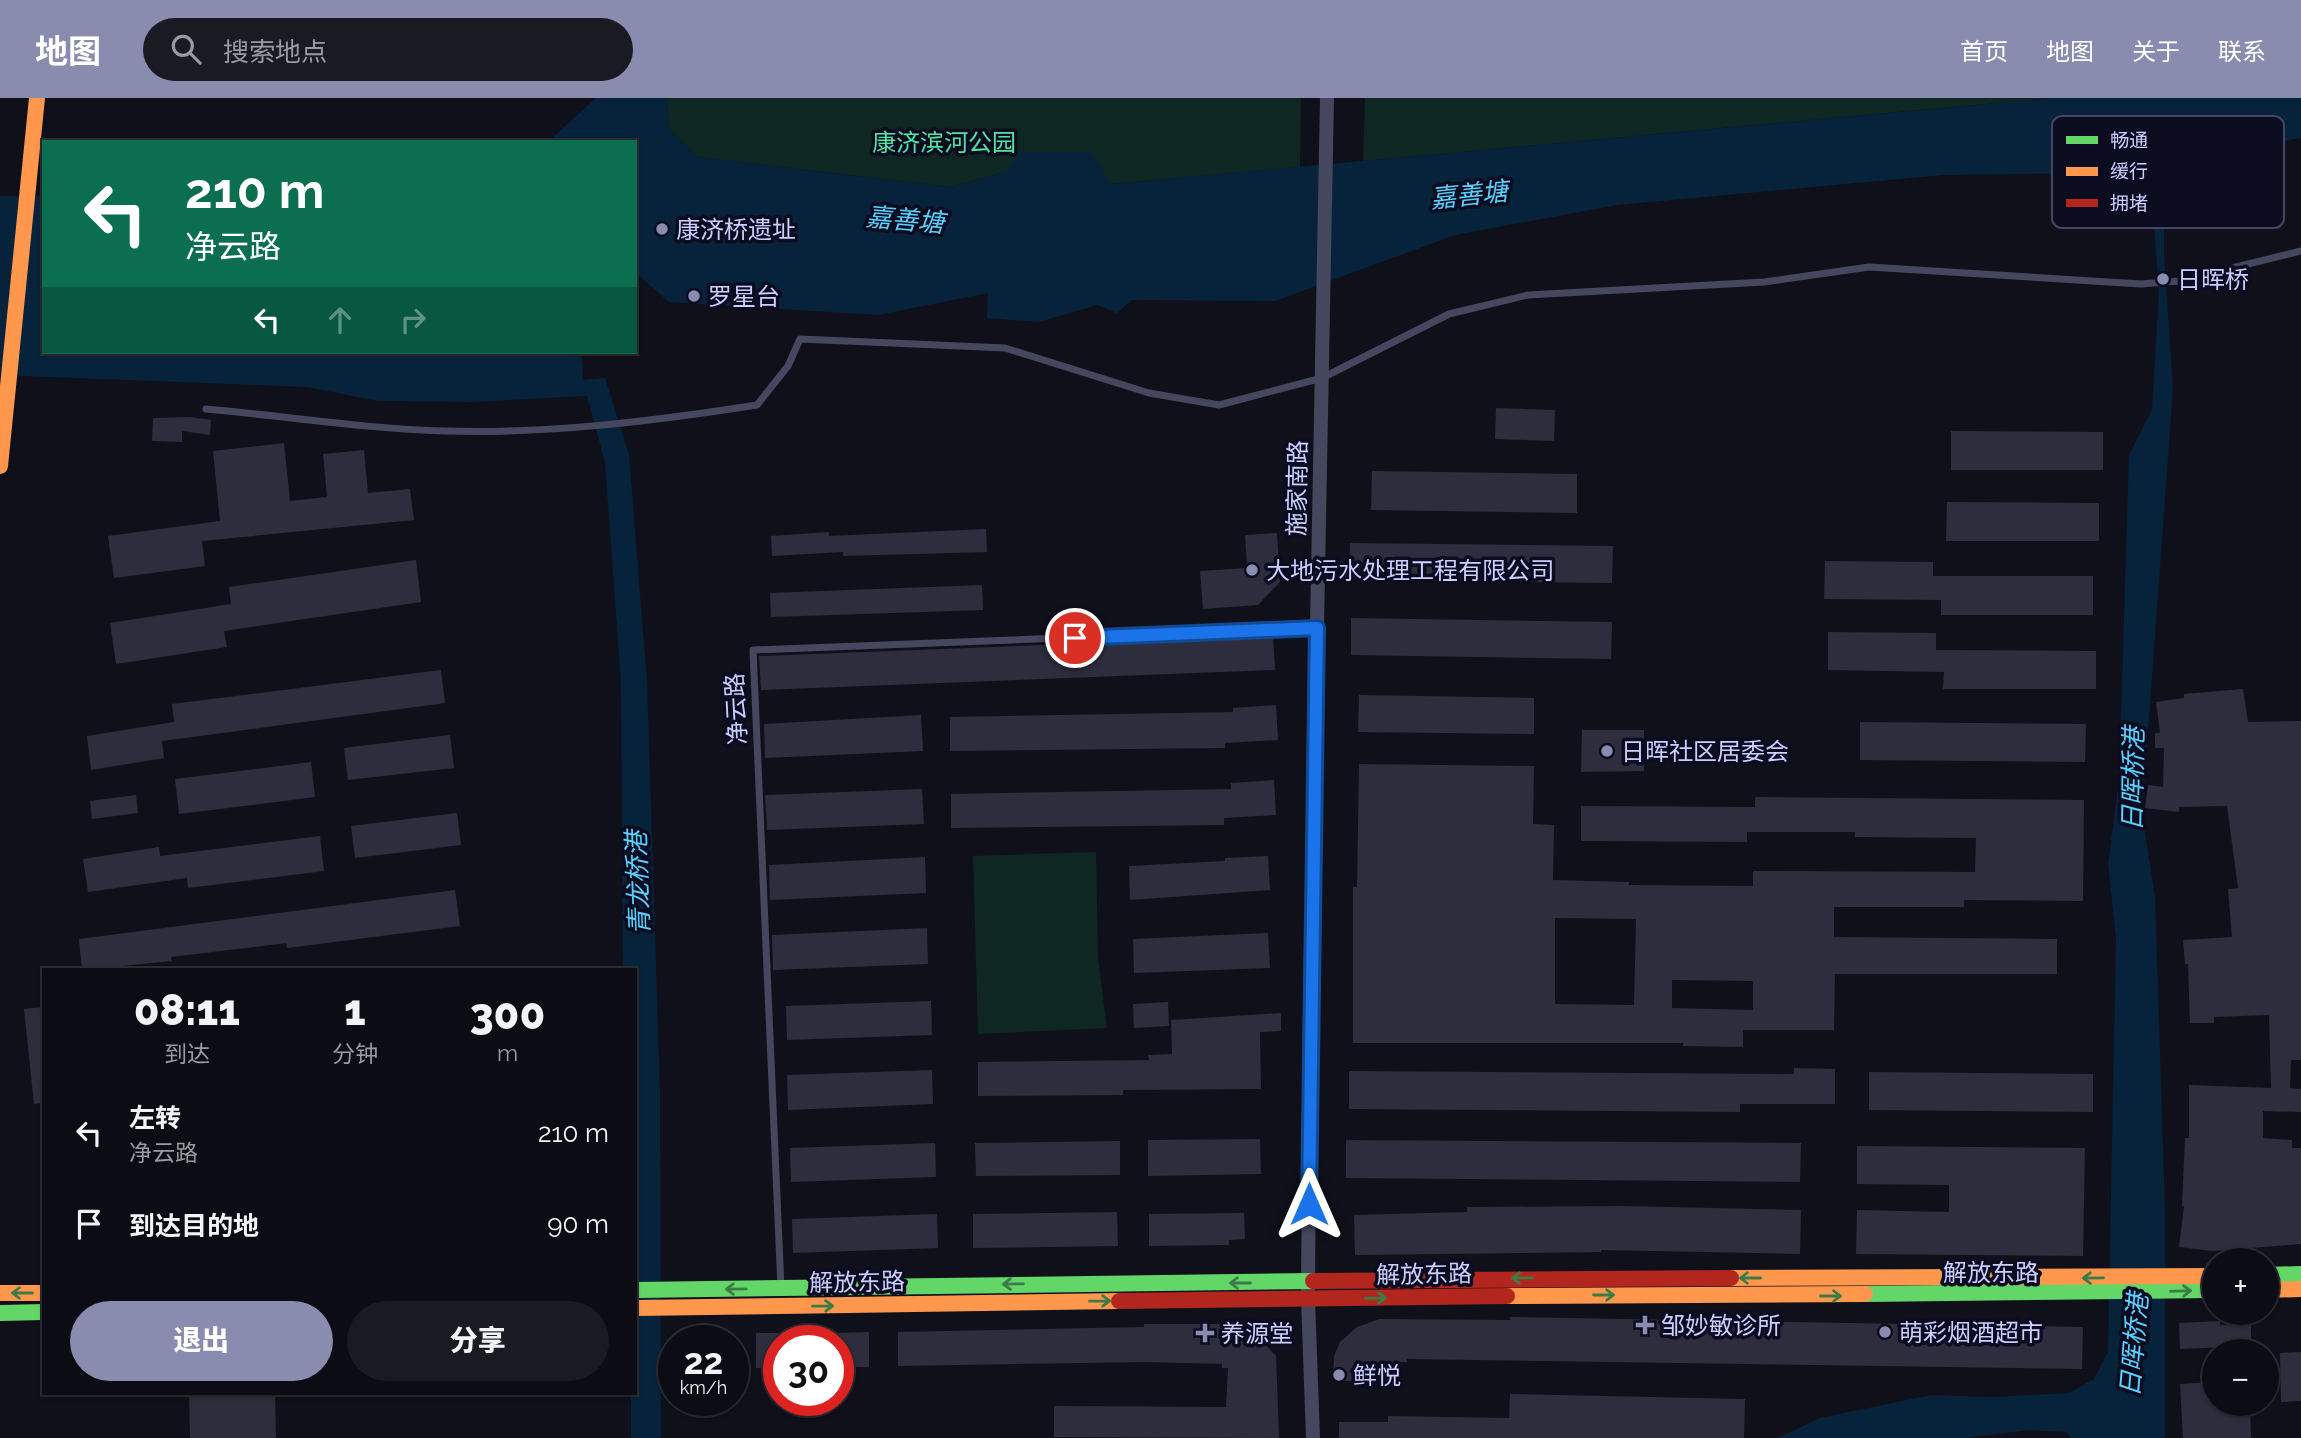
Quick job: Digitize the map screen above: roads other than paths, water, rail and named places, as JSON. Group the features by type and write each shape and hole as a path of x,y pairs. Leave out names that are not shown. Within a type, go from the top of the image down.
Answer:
{"main road":[{"path":"0,466 37,98"},
{"path":"2279,1275 2301,1274"},
{"name":"解放东路","path":"637,1290 782,1288 1555,1295 2202,1283"},
{"path":"2279,1290 2301,1289"},
{"name":"解放东路","path":"637,1308 1308,1291"},
{"path":"0,1293 42,1293"},
{"path":"0,1312 42,1312"}],"street":[{"name":"施家南路","path":"1313,1438 1308,1291 1327,98"}],"lane":[{"path":"206,409 444,431 571,428 622,422 757,405 788,366 800,339 1005,348 1149,393 1219,405 1322,378 1449,314 1528,295 1764,282 1869,267 2141,284 2179,281 2301,251"},
{"name":"净云路","path":"782,1288 752,650 1317,628"}],"water":[{"name":"嘉善塘","path":"596,98 667,98 669,130 697,157 951,187 1005,172 1022,152 1091,152 1111,184 2052,98 2301,98 2301,138 2284,141 2284,116 2052,116 2052,173 1943,175 1617,205 1455,235 1275,301 1132,300 1117,313 1097,305 1039,322 987,318 988,293 878,315 669,302 637,274 637,140 417,140 552,138"},
{"name":"青龙桥港","path":"0,196 42,196 42,354 582,354 583,380 605,378 629,455 647,682 660,1093 661,1325 658,1325 658,1416 661,1416 661,1438 631,1438 631,1395 637,1395 637,968 623,968 621,683 605,462 587,396 471,402 378,401 307,387 0,375"},
{"name":"日晖桥港","path":"2154,228 2164,228 2173,389 2142,814 2155,896 2165,1212 2165,1438 2071,1438 2066,1432 2029,1430 1966,1438 1778,1438 1820,1418 1931,1395 1993,1397 2069,1393 2094,1379 2108,1352 2116,937 2108,864 2119,781 2129,455 2152,410 2159,292"}],"place":[{"name":"康济桥遗址","path":"662,229"},
{"name":"日晖桥","path":"2163,279"},
{"name":"罗星台","path":"694,296"},
{"name":"大地污水处理工程有限公司","path":"1252,570"},
{"name":"日晖社区居委会","path":"1607,751"},
{"name":"邹妙敏诊所","path":"1645,1325"},
{"name":"萌彩烟酒超市","path":"1885,1332"},
{"name":"养源堂","path":"1205,1333"},
{"name":"鲜悦","path":"1339,1375"}],"park label":[{"name":"康济滨河公园","path":"944,142"}]}
